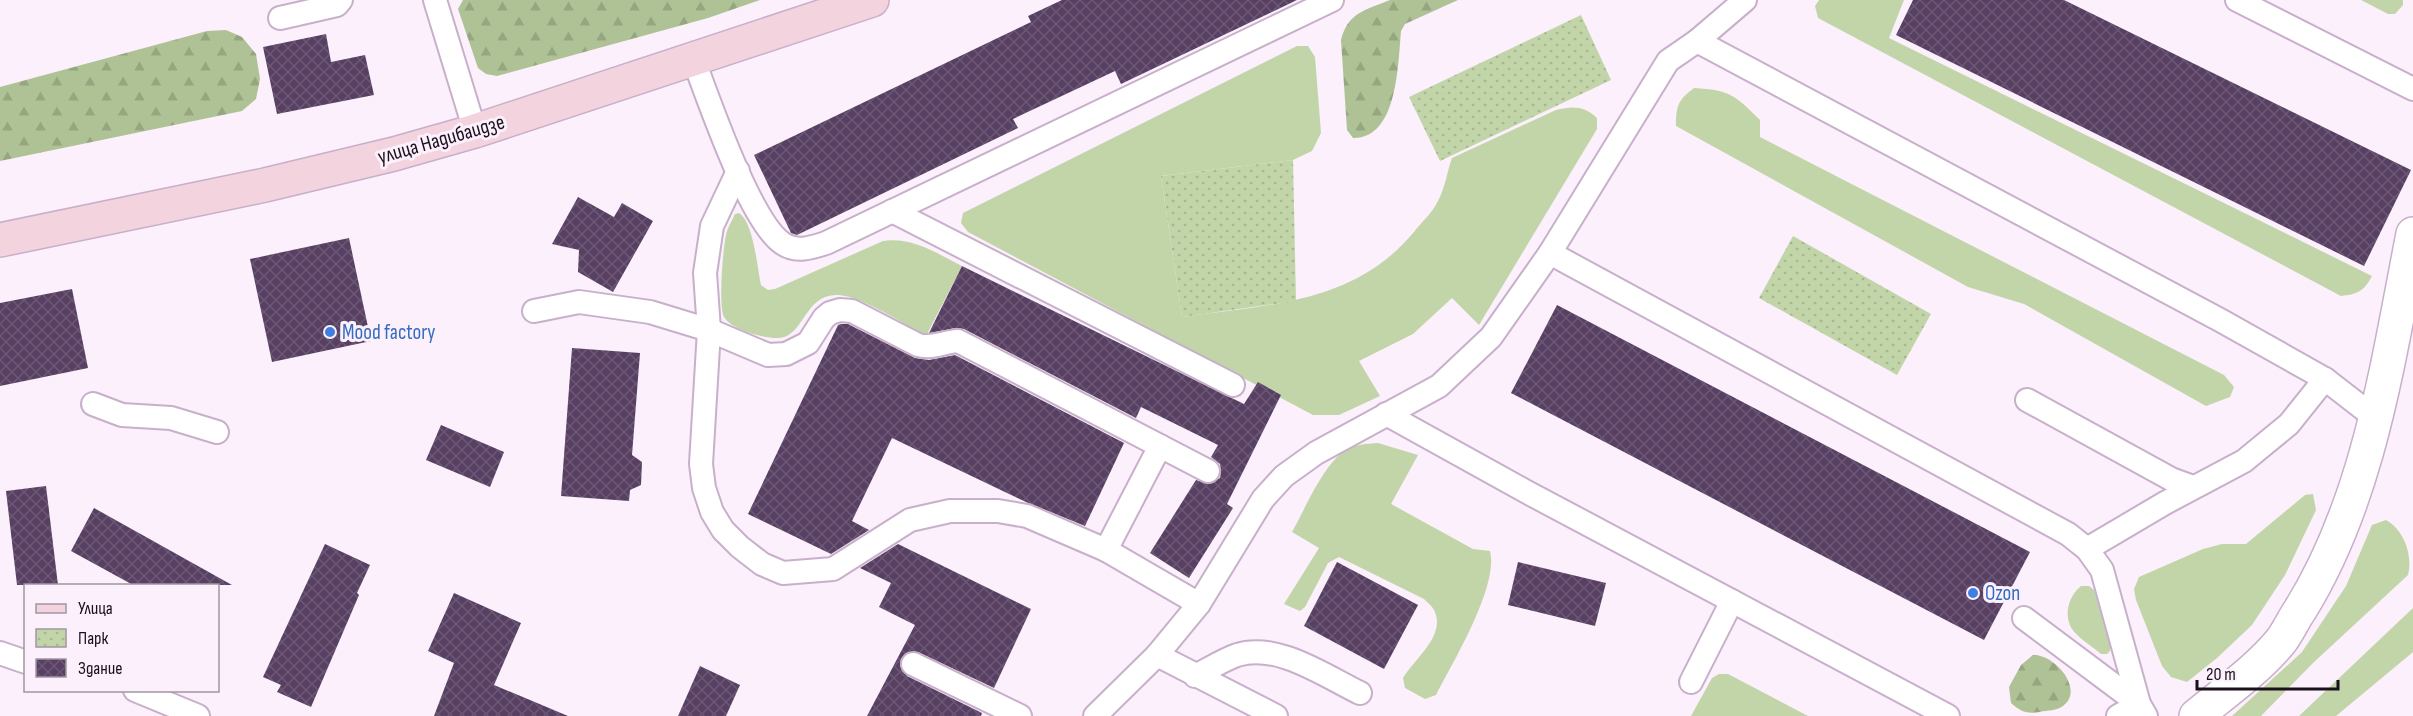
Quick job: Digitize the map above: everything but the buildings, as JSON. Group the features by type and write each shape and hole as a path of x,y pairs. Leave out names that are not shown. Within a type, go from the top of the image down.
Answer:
{"main road":[{"name":"улица Надибаидзе","path":"0,240 265,185 394,154 475,131 872,0"}],"street":[{"path":"2196,716 2241,679 2280,641 2319,578 2351,504 2374,417 2413,234"}],"lane":[{"path":"280,18 337,5 341,0"},
{"path":"435,0 475,131"},
{"path":"693,58 738,171 762,222 783,244 804,250 826,243 1332,0"},
{"path":"1095,716 1157,655 1199,604 1263,498 1284,476 1316,453 1439,386 1491,338 1550,253 1668,61 1697,41 1745,0"},
{"path":"2237,0 2413,89"},
{"path":"1697,41 2220,320 2325,379 2374,417"},
{"path":"738,171 712,226 705,273 709,330 701,464 704,488 712,512 723,530 762,564 783,573 833,569 910,520 950,511 998,511 1027,516 1106,550 1199,604"},
{"path":"892,211 1233,385"},
{"path":"1550,253 2068,534 2087,549 2102,570 2142,710"},
{"path":"534,311 579,302 650,312 709,330 768,355 786,354 808,343 830,313 840,310 852,311 918,345 929,348 946,342 958,341 1208,471"},
{"path":"2087,549 2193,487 2244,461 2289,424 2325,379"},
{"path":"2027,400 2170,479 2193,487"},
{"path":"93,404 122,415 171,418 217,432"},
{"path":"1386,414 1525,491 1948,716"},
{"path":"1106,550 1160,446"},
{"path":"1690,682 1732,601"},
{"path":"2024,618 2142,710"},
{"path":"1195,676 1238,655 1263,651 1285,657 1360,693"},
{"path":"0,653 24,661"},
{"path":"1157,655 1276,716"},
{"path":"913,664 1020,716"},
{"path":"140,692 198,716"},
{"path":"2118,716 2142,710"}],"green space":[{"path":"463,0 760,0 708,18 497,76 486,74 478,68 458,9"},
{"path":"1390,0 1458,0 1405,24 1401,31 1393,97 1387,113 1379,126 1368,135 1353,138 1347,130 1341,40 1348,23 1359,13"},
{"path":"1819,0 1904,0 1889,38 2372,276 2360,291 2341,296 1818,18 1815,6"},
{"path":"2361,0 2403,0 2403,5 2395,14 2388,14"},
{"path":"1581,15 1611,80 1440,161 1409,97"},
{"path":"226,30 242,37 256,54 260,79 256,99 242,111 0,161 0,87 207,31"},
{"path":"1297,46 1308,46 1315,57 1321,133 1312,151 1293,160 1161,176 1182,317 1280,303 1340,286 1368,272 1394,252 1426,218 1440,196 1452,158 1556,110 1578,108 1588,111 1597,118 1597,129 1479,325 1452,298 1413,334 1359,361 1380,396 1339,415 1313,415 968,232 961,223 963,213"},
{"path":"1694,88 1724,92 1738,99 1760,120 1760,137 2224,375 2234,387 2230,397 2206,406 2024,304 1968,287 1676,126 1679,104 1684,96"},
{"path":"1293,160 1296,301 1182,317 1161,176"},
{"path":"739,213 744,218 751,235 761,285 768,290 775,289 883,241 894,240 914,244 962,266 926,336 871,306 839,295 827,296 811,307 788,335 773,338 758,335 741,330 728,322 722,311 725,238 735,214"},
{"path":"1793,236 1931,314 1897,375 1759,298"},
{"path":"1378,443 1418,455 1391,504 1473,549 1490,551 1491,566 1488,584 1473,624 1436,695 1425,699 1405,688 1403,678 1428,646 1436,628 1437,619 1434,610 1424,599 1339,557 1328,563 1305,607 1300,611 1284,604 1319,548 1292,532 1316,487 1330,465 1346,450 1357,445"},
{"path":"2313,494 2316,510 2285,575 2252,625 2187,682 2171,677 2162,666 2136,600 2134,589 2139,577 2203,549 2222,544 2246,544 2305,495"},
{"path":"2386,520 2398,530 2406,544 2409,559 2408,575 2313,663 2261,716 2232,716 2302,652 2346,586 2372,525"},
{"path":"2081,586 2089,586 2094,590 2111,645 2107,654 2101,654 2081,639 2069,623 2069,606 2073,595"},
{"path":"2413,608 2413,652 2336,716 2299,716"},
{"path":"2033,655 2042,656 2058,666 2069,683 2071,691 2069,699 2061,708 2028,712 2011,703 2009,687 2021,665"},
{"path":"1719,674 1728,674 1808,716 1691,716 1712,678"}],"place":[{"name":"Mood factory","path":"330,332"},
{"name":"Ozon","path":"1973,593"}]}
